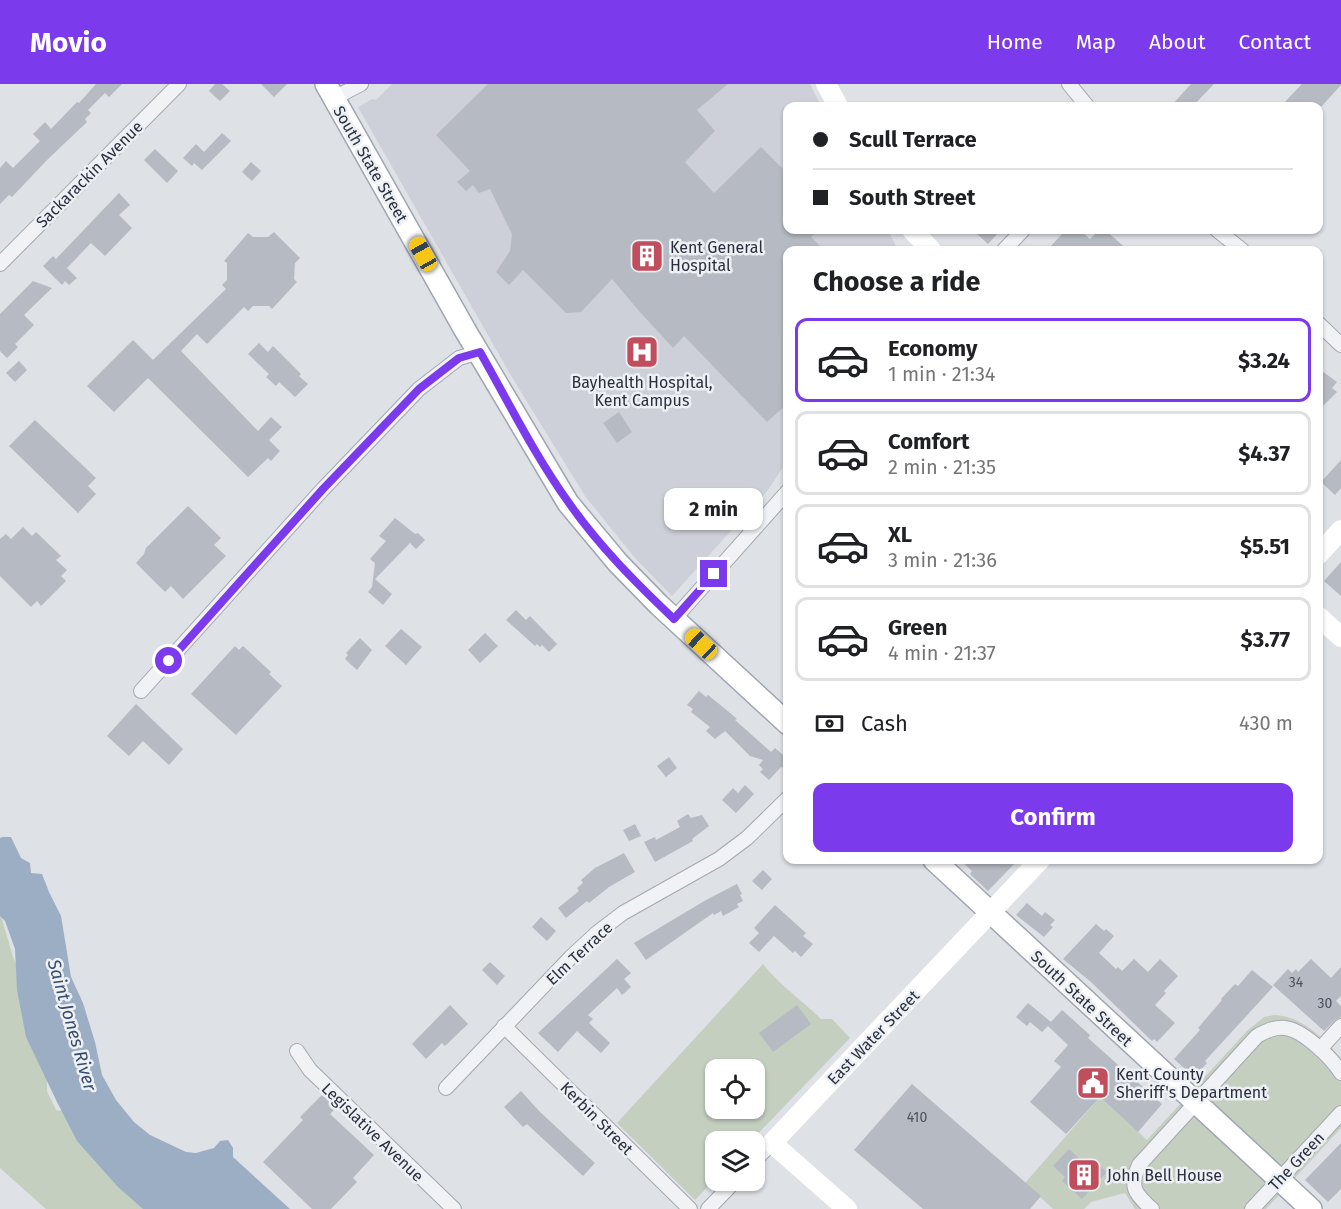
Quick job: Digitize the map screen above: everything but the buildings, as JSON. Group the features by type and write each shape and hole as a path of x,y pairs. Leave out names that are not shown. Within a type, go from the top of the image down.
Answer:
{"main road":[{"name":"South State Street","path":"330,91 465,330 568,503 618,563 674,619 783,719"},
{"name":"South State Street","path":"938,864 1311,1209"}],"street":[{"name":"Sackarackin Avenue","path":"0,264 179,84"},
{"path":"330,91 361,84"},
{"path":"826,84 836,102"},
{"path":"1069,84 1084,102"},
{"path":"916,234 927,246"},
{"path":"1008,246 1019,234"},
{"path":"1222,234 1237,246"},
{"path":"1323,328 1341,345"},
{"path":"141,692 323,489 419,389 459,358 480,352"},
{"path":"674,619 783,497"},
{"path":"1323,550 1341,530"},
{"path":"1323,621 1341,637"},
{"name":"Elm Terrace","path":"446,1088 571,957 598,932 623,913 718,859 747,838 783,803"},
{"name":"East Water Street","path":"765,1150 1036,864"},
{"name":"Kerbin Street","path":"504,1026 690,1209"},
{"path":"1320,1049 1341,1026"},
{"path":"1152,1209 1139,1198 1135,1191 1134,1174 1139,1165 1257,1036 1276,1028 1298,1032 1320,1049 1341,1073"},
{"name":"Legislative Avenue","path":"297,1051 310,1070 454,1209"},
{"name":"The Green","path":"1252,1209 1341,1113"},
{"path":"772,1143 847,1209"},
{"path":"708,1209 725,1191"}],"shaded area":[{"name":"Bayhealth Hospital, Kent Campus","path":"392,84 810,84 819,102 783,102 783,234 890,234 896,246 783,246 783,467 768,490 672,596 635,558 585,496 513,379 358,107 372,99 376,100"}],"green space":[{"path":"0,912 23,982 47,1078 47,1091 56,1110 62,1111 70,1120 217,1209 46,1209 0,1168"},
{"path":"763,964 776,979 821,1019 832,1019 850,1038 761,1131 705,1131 705,1190 695,1200 617,1123"},
{"path":"1274,1015 1294,1019 1311,1029 1341,1058 1341,1128 1266,1209 1135,1209 1125,1193 1091,1202 1084,1209 1053,1209 1025,1183 1100,1097 1147,1140 1247,1031 1264,1017"}],"water":[{"name":"Saint Jones River","path":"11,837 21,858 30,863 31,873 42,874 61,916 71,977 83,1003 102,1075 116,1100 134,1122 150,1135 186,1152 196,1153 214,1148 220,1141 228,1140 233,1148 233,1157 290,1209 143,1209 118,1187 77,1141 26,1037 17,990 15,949 5,921 0,916 0,838"}],"place":[{"name":"Kent General Hospital","path":"647,256"},
{"name":"Bayhealth Hospital, Kent Campus","path":"642,352"},
{"name":"Kent County Sheriff's Department","path":"1093,1083"},
{"name":"John Bell House","path":"1084,1175"}],"route":[{"path":"169,661 323,489 419,389 459,358 480,352 553,481 568,503 618,563 659,605 674,619 714,574"}]}
